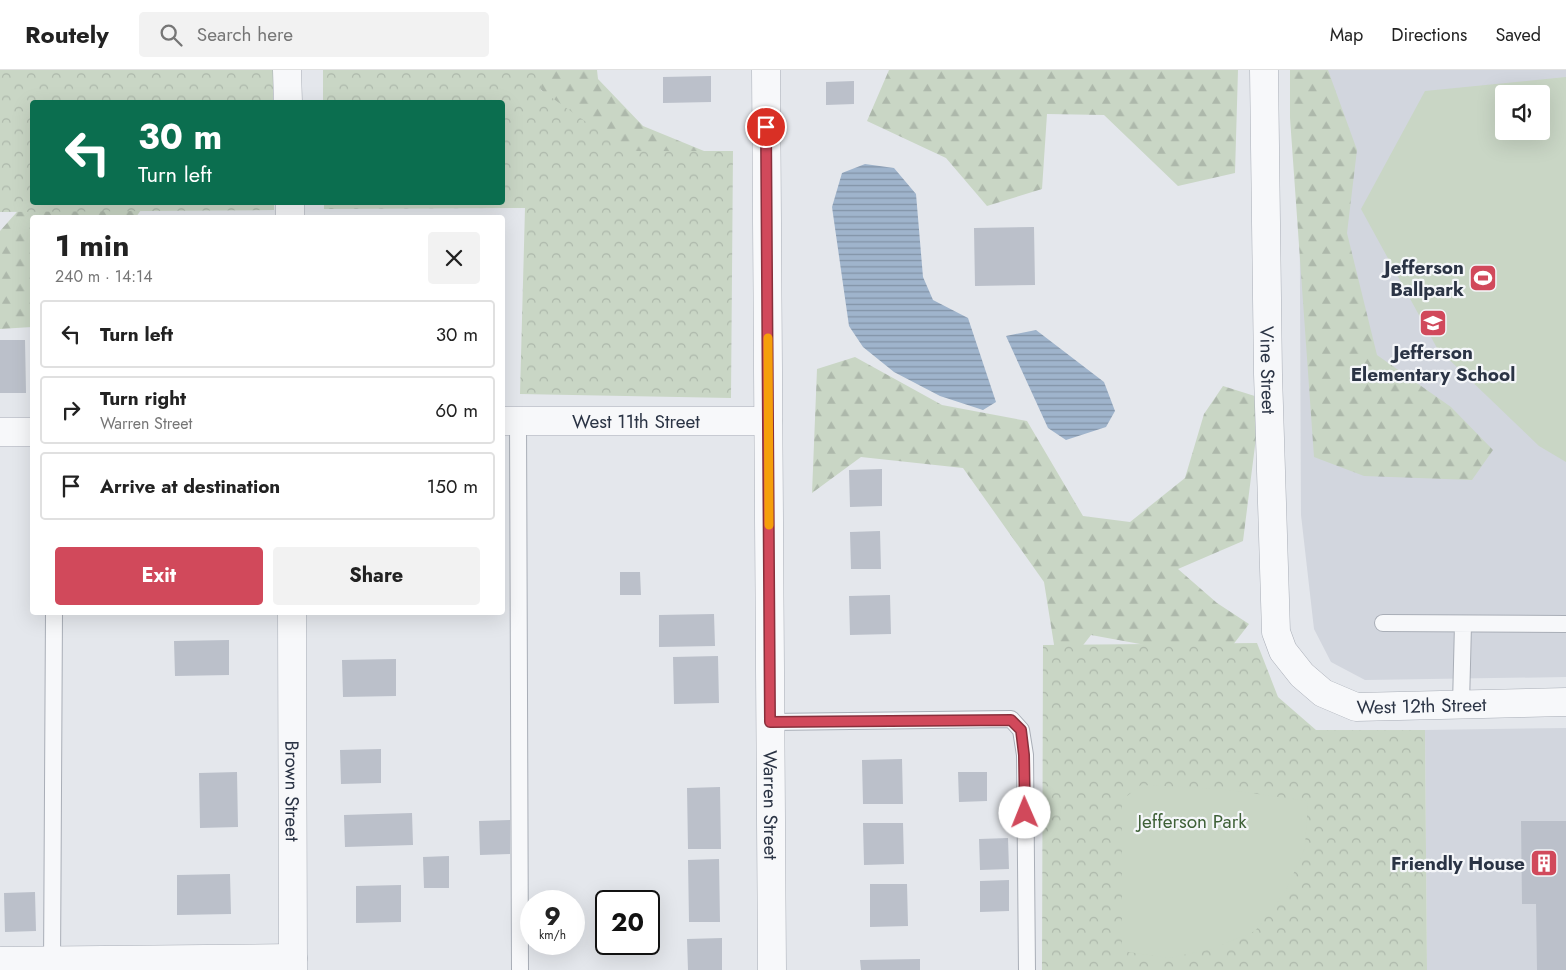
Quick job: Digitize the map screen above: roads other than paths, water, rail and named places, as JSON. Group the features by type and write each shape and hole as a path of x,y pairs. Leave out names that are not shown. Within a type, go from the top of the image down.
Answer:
{"street":[{"path":"287,70 288,100"},
{"name":"Warren Street","path":"766,70 772,970"},
{"name":"Vine Street","path":"1264,70 1268,374 1276,632 1283,651 1293,664"},
{"name":"West 11th Street","path":"510,421 768,421"},
{"path":"0,432 30,432"},
{"name":"Brown Street","path":"292,615 293,964"},
{"name":"West 12th Street","path":"1293,664 1323,693 1356,707 1566,702"},
{"path":"0,961 52,965 293,964"}],"lane":[{"path":"510,421 520,970"},
{"path":"52,965 54,615"},
{"path":"1383,623 1566,624"},
{"path":"1461,704 1463,624"},
{"path":"770,722 1011,720 1021,730 1024,755 1027,970"}],"water":[{"path":"865,164 894,168 916,194 923,277 933,300 968,318 996,402 983,410 940,396 894,372 863,347 849,326 832,207 842,173"},
{"path":"1036,330 1104,382 1115,411 1106,427 1066,440 1048,428 1006,336"}],"place":[{"name":"Jefferson Ballpark","path":"1483,278"},
{"name":"Jefferson Elementary School","path":"1433,323"},
{"name":"Friendly House","path":"1544,863"}],"park label":[{"name":"Jefferson Park","path":"1192,821"}]}
